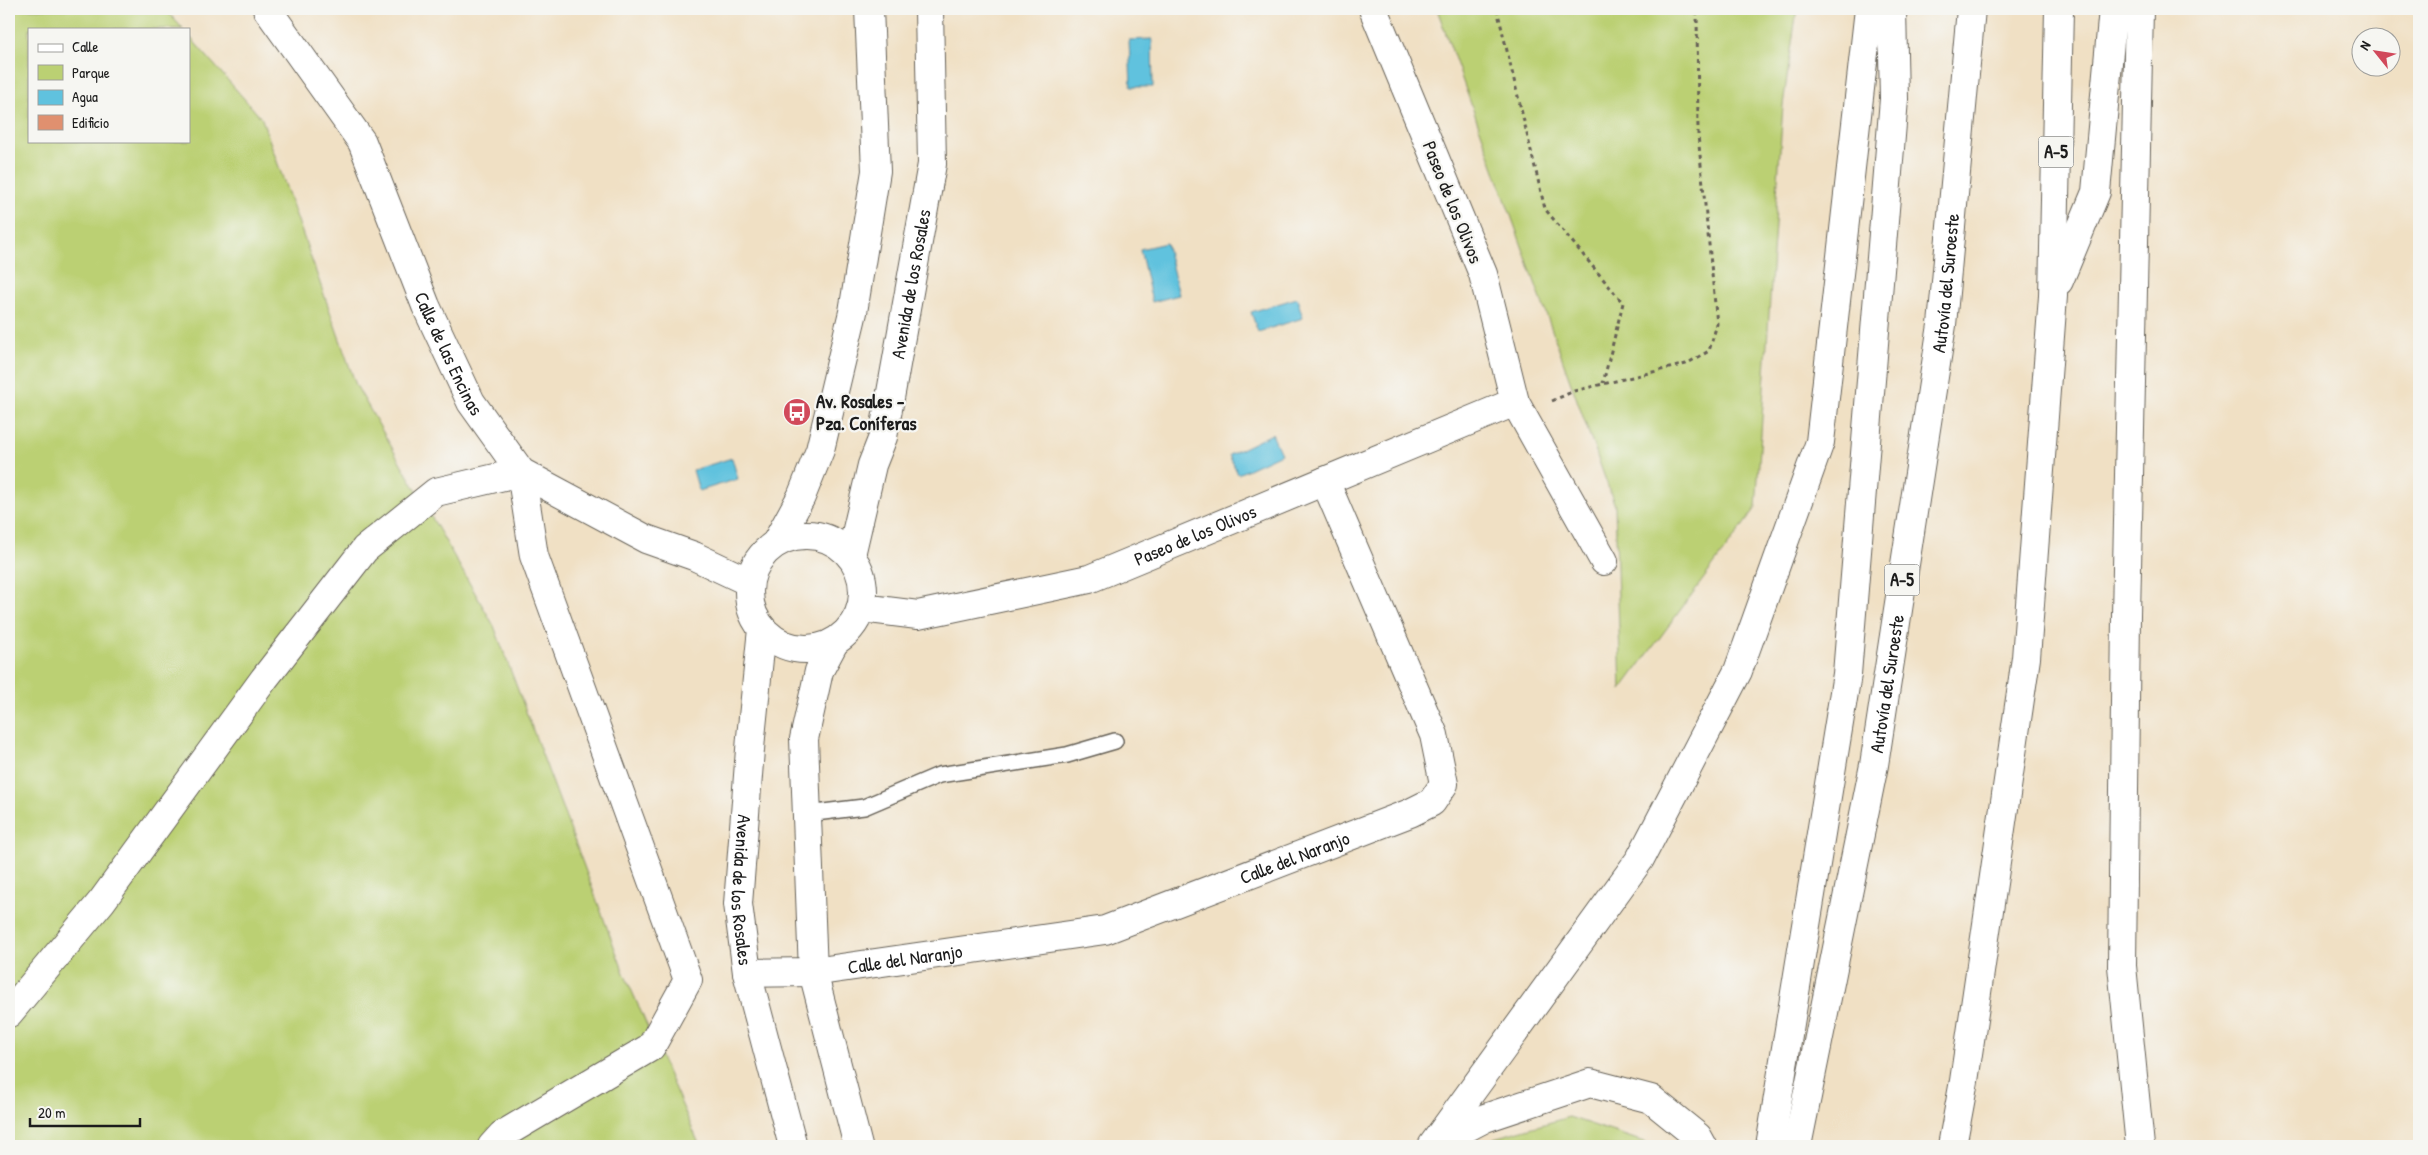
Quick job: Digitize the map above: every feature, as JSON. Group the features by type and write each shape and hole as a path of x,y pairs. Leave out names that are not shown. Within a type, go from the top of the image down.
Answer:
{"main road":[{"name":"Calle de las Encinas","path":"267,9 362,142 426,306 471,402 522,472 646,539 694,556 749,582"},
{"path":"776,542 802,534 822,536 845,549 851,555 864,588 862,608 850,630 834,643 811,650 791,648 777,642 762,629 749,602 749,582 761,556 776,542 801,497 820,450 853,312 876,171 869,9"},
{"name":"Avenida de los Rosales","path":"851,555 872,465 883,437 932,164 929,9"},
{"name":"Paseo de los Olivos","path":"1373,9 1483,274 1516,402 1604,561"},
{"path":"1433,1145 1640,859 1738,671 1820,442 1869,9"},
{"path":"1770,1146 1847,674 1894,98 1892,9"},
{"name":"Autovía del Suroeste","path":"1798,1146 1874,765 1942,325 1971,9"},
{"name":"A-5","path":"1952,1146 1964,1082 2026,658 2053,296 2060,9"},
{"path":"2053,296 2096,192 2113,9"},
{"path":"2139,9 2126,605 2122,966 2140,1146"},
{"name":"Paseo de los Olivos","path":"862,608 918,615 1089,579 1516,402"},
{"path":"9,1013 102,902 264,679 364,549 436,492 522,472 534,556 688,980 651,1047 502,1135 492,1146"},
{"name":"Calle del Naranjo","path":"747,973 813,972 1105,930 1401,816 1432,802 1444,784 1434,734 1325,481"},
{"name":"Avenida de los Rosales","path":"762,629 751,737 738,904 747,973 793,1146"},
{"path":"834,643 819,671 804,739 813,972 858,1146"},
{"path":"1433,1145 1485,1118 1590,1082 1651,1098 1698,1137 1702,1146"}],"lane":[{"path":"807,814 864,807 940,775 1067,755 1115,741"}],"path":[{"path":"1497,9 1545,210 1624,303 1603,384"},
{"path":"1516,402 1547,404 1574,391 1686,364 1709,350 1717,324 1698,135 1697,9"}],"green space":[{"path":"9,9 165,9 182,28 28,28 28,142 190,142 190,37 262,119 356,385 494,626 624,973 700,1146 9,1146"},
{"path":"1437,9 1797,9 1783,105 1756,508 1621,690 1615,506"},
{"path":"1569,1117 1656,1146 1488,1146 1494,1138"}],"water":[{"path":"1152,39 1153,87 1131,87 1129,40"},
{"path":"1166,243 1179,295 1152,302 1140,249"},
{"path":"1297,298 1303,318 1258,332 1251,312"},
{"path":"1272,434 1281,454 1238,474 1229,455"},
{"path":"732,458 738,479 699,491 693,470"}],"building":[{"path":"1020,1142 1021,1146 991,1146 991,1145"}],"place":[{"name":"Av. Rosales - Pza. Coníferas","path":"797,412"}]}
